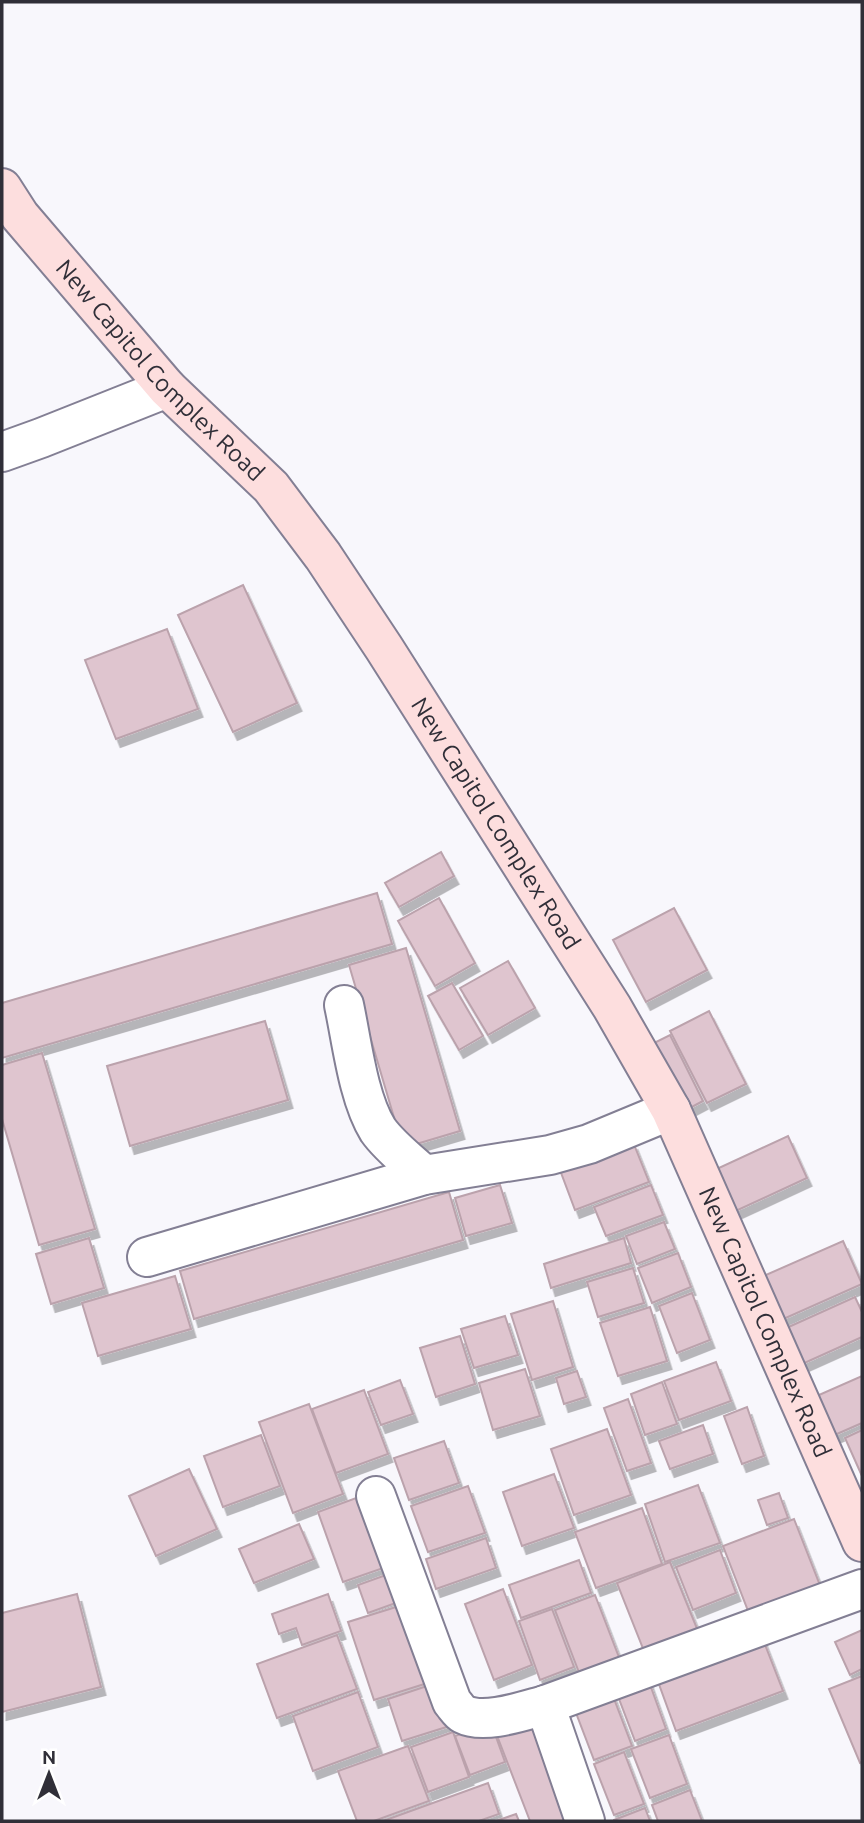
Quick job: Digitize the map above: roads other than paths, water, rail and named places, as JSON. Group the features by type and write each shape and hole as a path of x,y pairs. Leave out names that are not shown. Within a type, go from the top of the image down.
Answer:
{"main road":[{"name":"New Capitol Complex Road","path":"2,188 20,216 167,388 271,487 323,556 384,648 612,1007 671,1110 862,1539"}],"street":[{"path":"2,452 167,388"},
{"path":"344,1005 363,1096 378,1130 424,1175"},
{"path":"147,1257 424,1175 550,1155 589,1144 671,1110"},
{"path":"376,1496 452,1702 462,1714 478,1718 498,1717 545,1705 862,1589"},
{"path":"545,1705 585,1821"}]}
